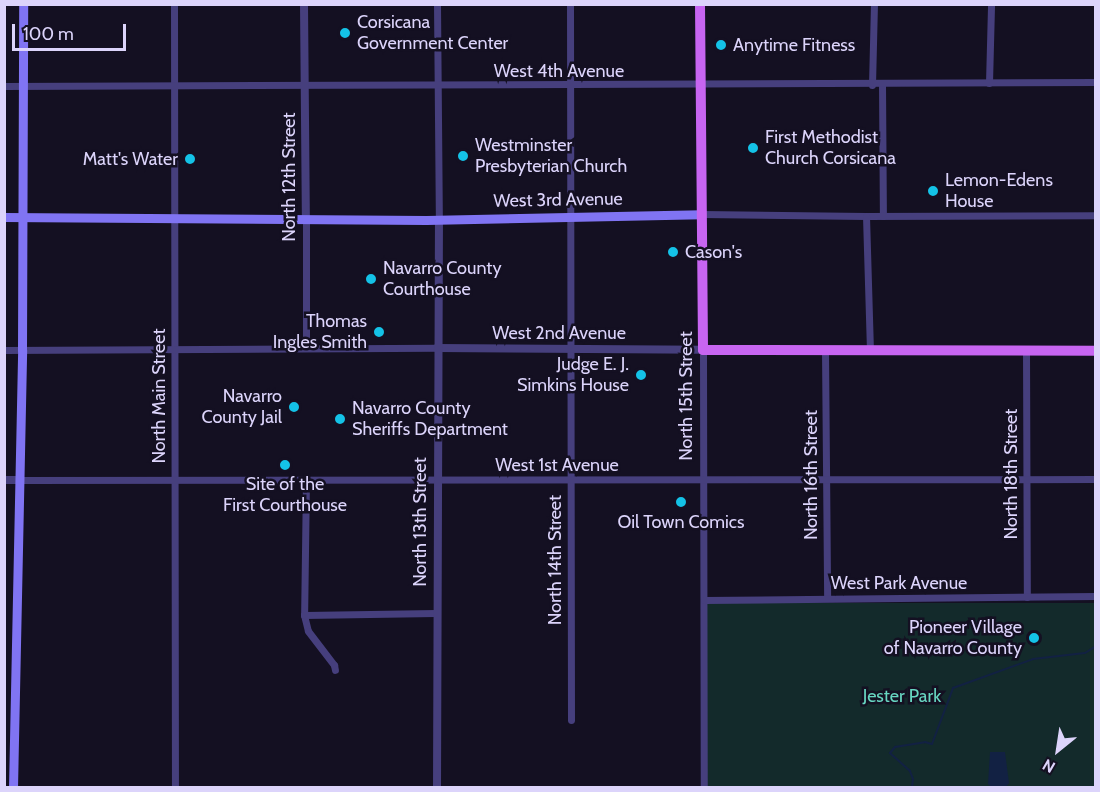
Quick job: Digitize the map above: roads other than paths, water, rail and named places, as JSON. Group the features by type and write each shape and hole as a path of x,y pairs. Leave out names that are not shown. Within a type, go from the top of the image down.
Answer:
{"main road":[{"path":"13,788 22,350 23,4"},
{"name":"North 15th Street","path":"700,4 703,350"},
{"name":"West 3rd Avenue","path":"4,217 439,219 701,214"},
{"name":"West 2nd Avenue","path":"703,350 1095,351"}],"street":[{"name":"North Main Street","path":"174,4 175,788"},
{"name":"North 12th Street","path":"304,4 306,348"},
{"name":"North 13th Street","path":"437,4 439,219 437,788"},
{"name":"North 14th Street","path":"570,4 571,720"},
{"path":"872,85 874,4"},
{"path":"989,83 991,4"},
{"name":"West 4th Avenue","path":"4,86 700,86 1095,82"},
{"path":"882,84 883,216"},
{"name":"West 3rd Avenue","path":"701,214 1095,215"},
{"path":"866,216 870,351"},
{"name":"West 2nd Avenue","path":"4,350 437,348 703,350"},
{"name":"North 15th Street","path":"703,350 704,788"},
{"name":"North 16th Street","path":"825,351 827,598"},
{"name":"North 18th Street","path":"1026,351 1027,597"},
{"name":"West 1st Avenue","path":"18,480 1095,479"},
{"path":"4,480 18,480"},
{"path":"306,480 304,615 308,631 334,665 335,670"},
{"name":"West Park Avenue","path":"704,600 1095,596"},
{"path":"304,615 436,613"}],"water":[{"path":"990,752 1005,752 1009,783 1006,787 991,787 988,784"}],"waterway":[{"path":"912,788 913,779 910,771 890,753 895,747 925,742 932,744 953,688 1033,659 1085,653 1096,646"}],"place":[{"name":"Corsicana Government Center","path":"345,33"},
{"name":"Anytime Fitness","path":"721,45"},
{"name":"First Methodist Church Corsicana","path":"753,148"},
{"name":"Westminster Presbyterian Church","path":"463,156"},
{"name":"Matt's Water","path":"190,159"},
{"name":"Lemon-Edens House","path":"933,191"},
{"name":"Cason's","path":"673,252"},
{"name":"Navarro County Courthouse","path":"371,279"},
{"name":"Thomas Ingles Smith","path":"379,332"},
{"name":"Judge E. J. Simkins House","path":"641,375"},
{"name":"Navarro County Jail","path":"294,407"},
{"name":"Navarro County Sheriffs Department","path":"340,419"},
{"name":"Site of the First Courthouse","path":"285,465"},
{"name":"Oil Town Comics","path":"681,502"},
{"name":"Pioneer Village of Navarro County","path":"1034,638"}],"park label":[{"name":"Jester Park","path":"902,696"}]}
